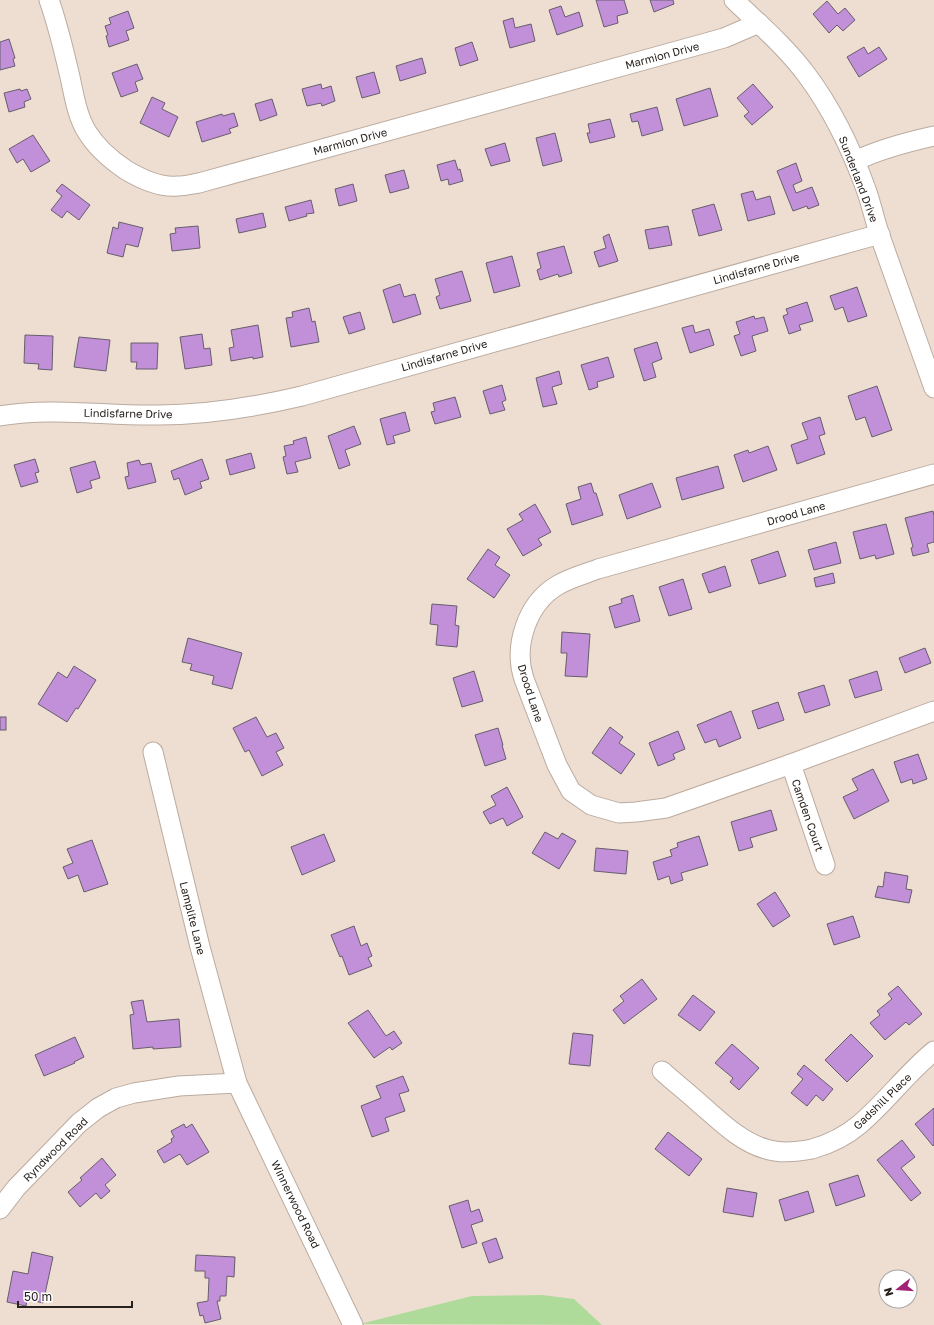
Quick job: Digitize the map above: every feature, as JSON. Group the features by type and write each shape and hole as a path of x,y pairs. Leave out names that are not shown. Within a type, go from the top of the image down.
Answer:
{"street":[{"name":"Marmion Drive","path":"49,0 59,32 81,120 93,142 116,164 145,180 163,186 178,186 215,179 724,38 758,23"},
{"name":"Sunderland Drive","path":"734,0 786,49 806,74 837,122 855,161 934,388"},
{"path":"855,161 873,152 934,136"},
{"name":"Lindisfarne Drive","path":"0,416 44,411 115,415 159,415 241,408 302,396 880,234"},
{"name":"Drood Lane","path":"934,474 592,571 563,583 548,592 533,610 528,620 520,646 521,670 563,778 571,791 592,805 619,813 666,808 934,711"},
{"name":"Lamplite Lane","path":"153,752 198,940 237,1084"},
{"name":"Camden Court","path":"791,764 825,865"},
{"name":"Gadshill Place","path":"662,1071 718,1120 754,1145 766,1149 789,1152 802,1151 817,1147 845,1136 860,1124 934,1051"},
{"name":"Ryndwood Road","path":"0,1209 16,1188 79,1123 98,1108 116,1098 134,1093 179,1086 237,1084"},
{"name":"Winnerwood Road","path":"237,1084 353,1325"}],"green space":[{"path":"542,1295 574,1299 602,1325 360,1324 472,1296"}],"building":[{"path":"596,0 624,0 628,13 617,16 618,23 604,27"},
{"path":"650,0 673,0 674,4 654,12"},
{"path":"827,1 838,14 845,8 855,20 843,31 837,25 829,33 813,14"},
{"path":"561,6 565,17 579,12 583,26 557,35 549,10"},
{"path":"128,11 134,28 126,31 129,40 109,47 106,36 108,35 105,26 111,24 109,18"},
{"path":"513,18 515,28 531,24 535,41 510,48 503,21"},
{"path":"9,39 15,58 13,59 15,66 0,70 0,42"},
{"path":"472,42 478,60 460,66 455,48"},
{"path":"864,47 868,54 879,47 887,59 859,77 847,57"},
{"path":"422,58 426,73 400,81 396,66"},
{"path":"137,64 143,79 135,82 138,91 121,97 112,73"},
{"path":"374,72 380,93 362,98 356,77"},
{"path":"321,84 322,89 331,86 335,101 322,106 321,103 307,106 302,89"},
{"path":"753,84 773,107 752,125 744,116 749,112 737,98"},
{"path":"710,88 718,116 684,126 676,99"},
{"path":"20,89 21,91 27,89 31,99 24,102 25,107 9,112 4,93"},
{"path":"152,97 165,103 162,109 178,117 169,137 140,123"},
{"path":"272,99 277,115 260,121 255,104"},
{"path":"657,107 663,130 642,136 638,121 632,122 630,114"},
{"path":"234,113 238,126 229,129 231,133 202,142 196,122 222,114 223,116"},
{"path":"610,119 615,137 590,143 587,133 590,133 588,124"},
{"path":"555,133 562,161 543,166 536,138"},
{"path":"33,135 50,161 31,172 23,159 17,163 9,149"},
{"path":"505,143 510,161 491,166 485,149"},
{"path":"455,160 458,170 460,169 463,181 449,185 448,179 441,181 437,165"},
{"path":"796,163 802,181 793,185 796,193 812,187 819,205 808,209 807,206 793,211 777,171"},
{"path":"404,170 409,188 390,193 385,175"},
{"path":"62,184 90,205 79,220 67,211 62,218 51,210 62,196 56,191"},
{"path":"353,184 357,201 339,206 335,189"},
{"path":"753,191 756,200 770,196 775,214 748,221 741,194"},
{"path":"311,200 314,213 306,214 307,216 289,221 285,207"},
{"path":"714,204 722,230 699,236 692,210"},
{"path":"263,213 266,227 239,233 236,219"},
{"path":"119,222 143,228 138,247 126,244 123,257 107,253 113,227 118,229"},
{"path":"198,226 200,248 172,251 170,234 176,233 175,228"},
{"path":"668,226 672,245 649,249 645,230"},
{"path":"609,234 618,261 599,267 594,252 606,248 603,237"},
{"path":"564,246 572,273 559,277 558,274 540,280 537,270 541,268 537,253"},
{"path":"512,256 520,286 494,293 486,263"},
{"path":"462,271 471,301 440,309 436,297 440,295 435,279"},
{"path":"400,284 404,297 415,294 421,314 393,323 383,290"},
{"path":"857,287 867,316 848,322 843,307 835,310 830,296"},
{"path":"807,302 813,321 799,325 801,330 789,334 783,316 788,314 786,309"},
{"path":"309,308 312,322 315,321 319,342 291,347 286,318 293,317 292,312"},
{"path":"360,312 365,329 349,334 343,317"},
{"path":"754,316 755,319 764,317 768,331 752,336 756,351 741,356 734,336 740,334 736,322"},
{"path":"258,325 263,357 253,359 253,357 231,361 229,348 234,347 231,330"},
{"path":"693,325 695,333 709,329 714,345 690,353 682,328"},
{"path":"202,334 204,349 210,348 212,365 185,369 180,337"},
{"path":"25,335 53,336 52,370 38,369 39,364 24,363"},
{"path":"79,337 110,340 106,371 74,367"},
{"path":"657,342 662,359 652,363 656,377 644,381 634,349"},
{"path":"131,343 158,343 157,369 136,369 137,362 131,362"},
{"path":"608,357 614,377 597,382 598,387 589,390 581,365"},
{"path":"559,371 562,384 552,387 557,404 543,407 536,378"},
{"path":"502,385 506,400 502,402 505,410 490,414 483,391"},
{"path":"877,386 892,430 872,437 865,417 856,420 848,396"},
{"path":"455,397 461,417 435,424 431,412 435,411 433,403"},
{"path":"405,412 410,431 393,436 395,443 387,445 380,419"},
{"path":"820,417 825,434 819,436 825,454 797,464 791,445 808,439 802,423"},
{"path":"354,426 361,444 345,450 350,465 339,469 328,436"},
{"path":"306,437 311,458 295,462 298,472 287,474 283,457 286,456 284,446 294,444 293,441"},
{"path":"768,446 777,470 743,482 734,455 748,450 749,453"},
{"path":"251,453 255,468 230,475 226,460"},
{"path":"35,459 39,472 35,473 38,482 21,487 14,465"},
{"path":"202,459 209,479 200,482 202,488 185,495 179,478 174,480 171,471"},
{"path":"139,460 141,465 151,463 156,482 128,489 125,477 129,476 127,463"},
{"path":"95,461 100,478 90,481 92,488 77,493 70,468"},
{"path":"718,466 724,488 682,500 676,478"},
{"path":"591,483 603,515 572,525 566,504 581,499 578,487"},
{"path":"652,483 661,507 627,519 619,495"},
{"path":"535,504 551,532 538,539 542,545 523,556 507,529 523,520 519,514"},
{"path":"933,511 934,542 927,544 929,552 913,556 911,548 913,547 905,518"},
{"path":"886,524 894,554 876,559 875,555 860,559 853,532"},
{"path":"836,542 841,563 814,570 808,550"},
{"path":"488,549 500,557 495,565 510,575 494,598 467,579"},
{"path":"778,551 786,576 759,584 751,560"},
{"path":"725,566 731,586 709,593 702,574"},
{"path":"833,573 835,583 816,587 814,578"},
{"path":"683,579 692,609 669,616 659,587"},
{"path":"633,595 640,621 615,628 609,607 622,603 621,599"},
{"path":"432,604 457,606 455,625 459,626 457,647 436,645 438,625 430,624"},
{"path":"562,632 590,634 587,677 565,676 567,653 561,653"},
{"path":"188,638 242,653 232,689 212,684 214,676 190,670 192,664 182,662"},
{"path":"925,648 931,663 905,673 899,658"},
{"path":"74,666 96,680 78,709 76,708 67,722 38,704 58,672 67,678"},
{"path":"474,671 483,701 462,707 453,678"},
{"path":"877,671 882,690 855,698 849,680"},
{"path":"824,685 830,705 805,713 798,693"},
{"path":"778,702 784,720 758,729 752,711"},
{"path":"731,711 741,738 719,747 716,739 705,743 697,725"},
{"path":"0,717 6,717 6,730 0,730"},
{"path":"256,717 267,737 276,733 284,748 276,752 283,765 262,776 249,750 245,752 233,728"},
{"path":"610,727 623,737 619,743 635,754 621,774 592,753"},
{"path":"498,728 506,759 485,766 475,735"},
{"path":"678,731 685,749 673,754 675,759 658,766 649,743"},
{"path":"918,754 927,779 913,784 912,779 901,783 894,762"},
{"path":"873,769 889,801 854,819 843,797 858,790 852,779"},
{"path":"507,787 523,817 507,826 503,818 490,824 483,812 496,805 491,796"},
{"path":"771,810 777,830 750,838 753,847 739,851 731,822"},
{"path":"545,832 558,839 562,833 576,841 559,869 532,853"},
{"path":"324,834 335,861 302,875 291,847"},
{"path":"699,836 708,865 681,873 683,880 671,884 669,876 658,880 653,862 672,856 670,850 678,847 677,843"},
{"path":"92,840 108,884 84,892 78,875 68,879 63,867 73,863 67,849"},
{"path":"596,848 628,851 626,874 594,871"},
{"path":"885,872 908,876 906,889 912,890 909,903 875,897 878,886 883,887"},
{"path":"775,892 790,916 773,927 757,904"},
{"path":"853,916 860,937 834,945 827,924"},
{"path":"354,926 361,946 367,943 372,956 368,958 372,966 349,975 342,956 340,957 331,935"},
{"path":"642,979 657,999 624,1024 613,1010 624,1001 620,996"},
{"path":"898,986 922,1014 909,1025 906,1022 885,1040 870,1023 880,1015 877,1011 892,999 888,994"},
{"path":"693,995 715,1012 700,1031 678,1015"},
{"path":"143,1000 147,1022 179,1019 181,1047 133,1049 130,1015 134,1014 131,1002"},
{"path":"368,1010 386,1036 394,1031 402,1043 392,1050 390,1047 374,1058 348,1023"},
{"path":"573,1033 593,1035 590,1066 569,1064"},
{"path":"851,1034 873,1056 847,1082 825,1060"},
{"path":"75,1037 84,1057 74,1062 75,1063 44,1076 35,1055"},
{"path":"732,1044 759,1068 739,1090 730,1082 733,1078 715,1063"},
{"path":"804,1065 833,1089 823,1101 816,1095 807,1106 791,1093 803,1079 797,1074"},
{"path":"403,1076 409,1091 399,1094 405,1111 385,1118 389,1131 372,1137 361,1106 381,1098 376,1086"},
{"path":"934,1108 934,1145 933,1146 915,1124"},
{"path":"184,1124 186,1128 192,1124 209,1152 187,1165 180,1154 164,1163 157,1151 172,1142 171,1139 174,1137 171,1131"},
{"path":"668,1132 702,1159 689,1176 655,1149"},
{"path":"902,1140 915,1157 901,1168 921,1193 911,1201 877,1160"},
{"path":"102,1158 116,1175 105,1185 110,1191 101,1199 96,1193 80,1207 68,1192 82,1180 80,1178"},
{"path":"858,1175 865,1196 836,1206 829,1184"},
{"path":"727,1188 757,1193 753,1217 723,1212"},
{"path":"808,1191 814,1212 785,1221 779,1200"},
{"path":"468,1200 471,1212 479,1209 483,1221 471,1225 477,1243 462,1248 449,1206"},
{"path":"496,1238 503,1258 489,1263 482,1243"},
{"path":"32,1252 53,1257 43,1303 27,1299 26,1306 7,1302 13,1271 28,1274"},
{"path":"196,1255 235,1257 234,1277 227,1276 226,1296 220,1296 220,1301 217,1301 221,1319 205,1323 203,1315 200,1316 197,1303 208,1301 209,1278 205,1278 205,1271 195,1271"}]}
